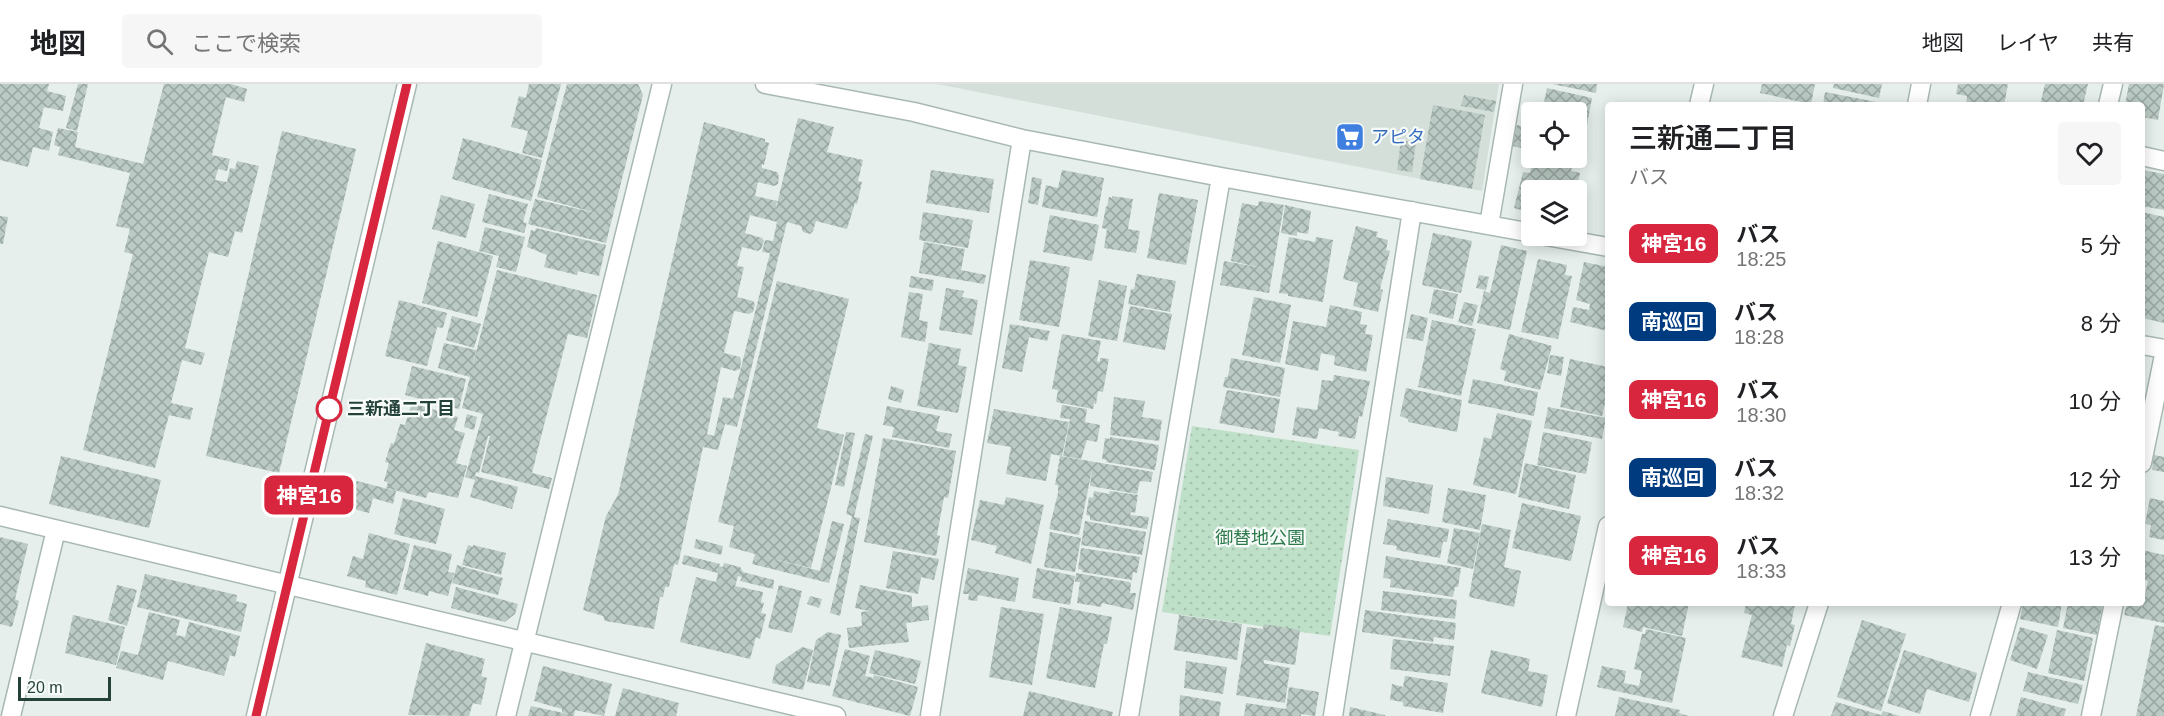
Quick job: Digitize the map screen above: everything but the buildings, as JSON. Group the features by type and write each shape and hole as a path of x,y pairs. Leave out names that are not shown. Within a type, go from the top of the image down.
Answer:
{"street":[{"path":"256,716 407,84"},
{"path":"506,716 662,84"},
{"path":"765,84 914,112 1022,139 1521,231"},
{"path":"1489,225 1513,84"},
{"path":"1700,102 1704,84"},
{"path":"1918,102 1921,84"},
{"path":"2109,102 2113,84"},
{"path":"930,716 1022,139"},
{"path":"2145,157 2164,161"},
{"path":"1129,716 1221,177"},
{"path":"1333,716 1412,212"},
{"path":"1587,243 1605,246"},
{"path":"2145,346 2164,349"},
{"path":"2145,448 2164,355"},
{"path":"0,516 836,716"},
{"path":"11,716 56,530"},
{"path":"1566,716 1605,540"},
{"path":"1783,716 1818,606"},
{"path":"1980,716 2011,606"},
{"path":"2091,716 2113,606"}],"shaded area":[{"name":"アピタ","path":"937,84 1499,84 1482,191"}],"green space":[{"name":"御替地公園","path":"1192,426 1359,450 1330,636 1162,612"}],"bus line":[{"name":"神宮16","path":"256,716 407,84"}],"place":[{"name":"アピタ","path":"1350,137"},
{"name":"三新通二丁目","path":"329,409"}]}
